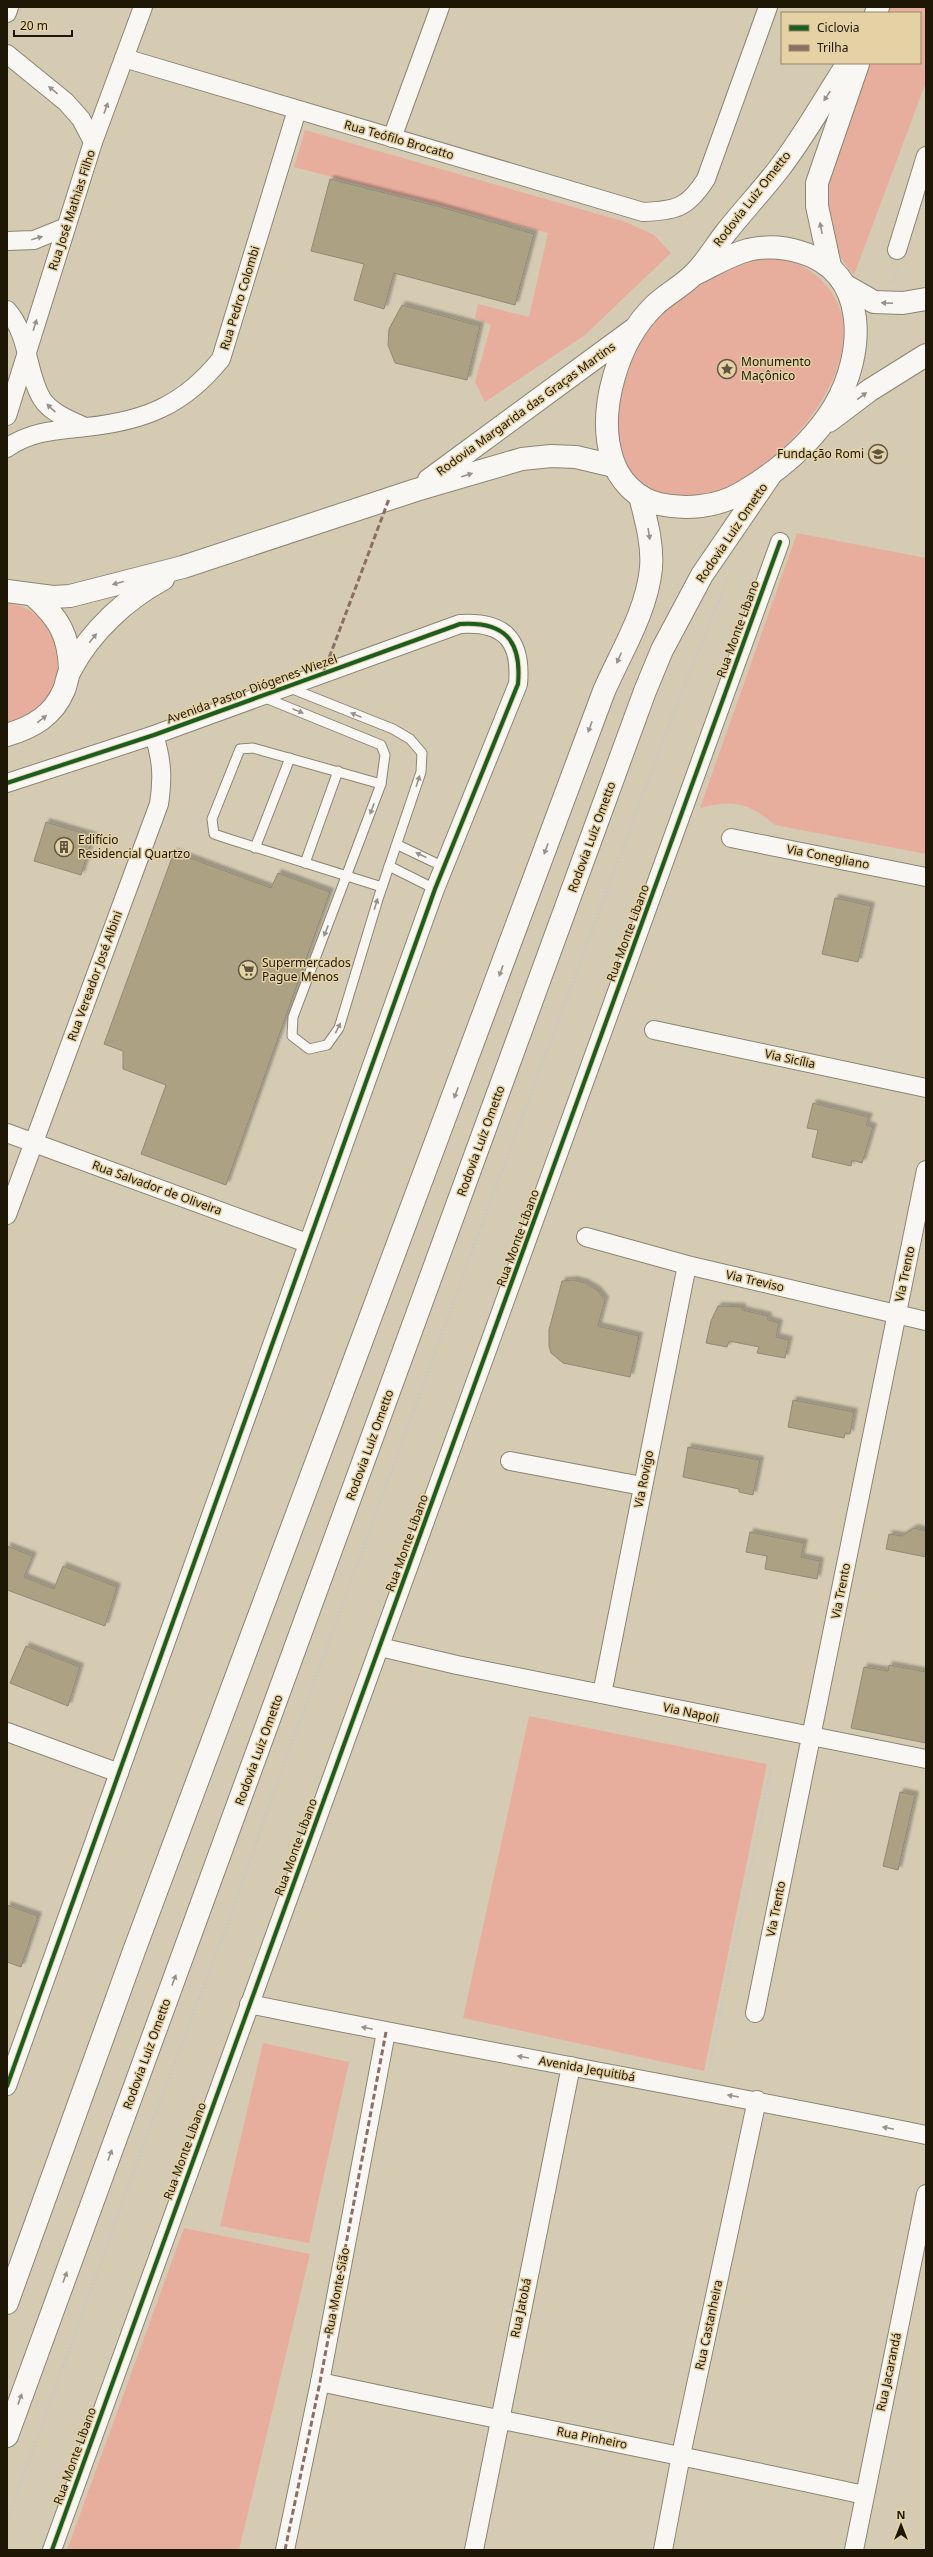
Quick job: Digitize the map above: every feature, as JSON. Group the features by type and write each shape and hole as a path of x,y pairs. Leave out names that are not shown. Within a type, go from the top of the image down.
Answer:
{"main road":[{"name":"Rodovia Luiz Ometto","path":"695,274 780,168 847,64"},
{"path":"830,266 817,206 817,183 858,64"},
{"path":"7,2303 134,1951 604,691 643,605 651,568 649,533 640,496 614,466 607,438 607,404 617,367 636,328 652,307 695,274 747,250 768,248 796,250 811,255 830,266 846,286 855,315 856,342 848,376 835,405 820,428"},
{"path":"846,286 874,302 903,303 926,299"},
{"name":"Rodovia Margarida das Graças Martins","path":"416,490 636,328"},
{"path":"640,496 668,506 708,505 737,496 771,474 820,428 870,390 926,355"},
{"name":"Rodovia Margarida das Graças Martins","path":"15,590 70,596 183,567 416,490 499,465 550,456 576,457 614,466"},
{"name":"Rodovia Luiz Ometto","path":"7,2436 645,691 662,650 702,575 771,474"},
{"name":"Rodovia Margarida das Graças Martins","path":"7,735 38,723 50,713 64,689 70,670 105,624 124,604 147,587 183,567"},
{"path":"15,590 56,617 62,628 70,654 70,670"}],"street":[{"path":"7,13 9,7"},
{"name":"Rua José Mathias Filho","path":"7,416 93,142 143,7"},
{"path":"392,138 440,7"},
{"name":"Rua Teófilo Brocatto","path":"124,58 643,212 675,210 698,192 706,179 768,7"},
{"path":"7,54 66,102 81,119 93,142"},
{"name":"Rua Pedro Colombi","path":"7,448 30,436 54,430 85,427 149,414 183,397 204,381 221,359 297,110"},
{"path":"897,250 926,156"},
{"path":"7,241 34,240 66,228"},
{"path":"7,310 27,349 35,382 42,399 56,413 85,427"},
{"name":"Rua Monte Líbano","path":"52,2550 780,542"},
{"name":"Avenida Pastor Diógenes Wiezel","path":"7,783 289,687 442,629 478,623 491,626 503,632 512,642 518,654 518,684 444,866"},
{"name":"Rua Vereador José Albini","path":"7,1214 159,804 163,778 162,759 154,734"},
{"name":"Via Conegliano","path":"731,838 926,877"},
{"path":"7,2086 307,1244 444,866"},
{"name":"Via Sicília","path":"654,1030 926,1088"},
{"name":"Rua Salvador de Oliveira","path":"7,1132 307,1244"},
{"name":"Via Trento","path":"755,2013 926,1170"},
{"name":"Via Treviso","path":"586,1237 687,1265 926,1321"},
{"name":"Via Rovigo","path":"602,1694 687,1265"},
{"path":"510,1461 642,1486"},
{"name":"Via Napoli","path":"380,1647 457,1665 926,1760"},
{"path":"7,1732 119,1773"},
{"name":"Avenida Jequitibá","path":"249,2004 386,2032 756,2100 926,2136"},
{"name":"Rua Monte Sião","path":"285,2550 320,2382 386,2032"},
{"name":"Rua Jatobá","path":"474,2550 498,2420 571,2066"},
{"name":"Rua Castanheira","path":"663,2550 681,2455 756,2100"},
{"name":"Rua Jacarandá","path":"854,2550 926,2194"},
{"name":"Rua Pinheiro","path":"320,2382 498,2420 681,2455 864,2496"}],"lane":[{"path":"262,696 381,745 385,755 381,784 293,1016 292,1036 309,1049 327,1045 339,1028 382,887 398,845 421,772 422,753 410,739 393,729 289,687"},
{"path":"381,784 253,748 240,749 212,819 214,834 382,887"},
{"path":"255,848 290,758"},
{"path":"304,863 338,771"},
{"path":"398,845 444,866"},
{"path":"389,866 435,889"}],"path":[{"path":"874,302 882,290 896,279 898,271 897,250"},
{"path":"7,2522 137,2162 235,1906 273,1794 488,1208 673,714 730,570"},
{"path":"708,2073 772,1769"}],"shaded area":[{"path":"884,7 926,7 926,82 854,275 837,250 828,225 825,198 828,171 843,116 863,64 921,64 921,12 882,12"},
{"path":"305,130 626,222 654,235 671,253 585,335 485,402 475,382 491,325 475,318 478,304 529,317 548,233 294,167"},
{"path":"772,258 795,263 814,274 826,285 842,315 842,348 831,383 810,417 783,448 752,473 720,491 690,499 682,499 660,494 647,489 642,486 633,476 614,447 620,378 634,348 643,333 669,305 700,282 735,265 754,260"},
{"path":"797,533 926,558 926,854 775,825 757,812 740,805 722,804 700,808"},
{"path":"7,603 24,607 37,616 48,629 54,643 58,659 57,676 52,692 42,706 30,715 7,724"},
{"path":"529,1716 767,1764 704,2071 463,2018"},
{"path":"263,2043 349,2062 309,2243 220,2226"},
{"path":"184,2228 310,2254 239,2550 67,2550"}],"building":[{"path":"330,179 437,206 534,234 515,305 394,273 384,309 354,300 364,264 311,251"},
{"path":"402,305 480,326 467,380 395,363 388,345 389,329"},
{"name":"Edifício Residencial Quartzo","path":"46,822 93,836 81,875 34,861"},
{"path":"174,852 271,888 278,873 330,892 226,1185 141,1154 166,1085 123,1069 123,1051 104,1044"},
{"path":"835,898 871,906 858,962 822,954"},
{"path":"813,1103 869,1117 866,1125 873,1127 862,1163 852,1160 851,1166 812,1157 818,1130 807,1128"},
{"path":"574,1280 585,1283 597,1290 605,1300 598,1326 639,1336 630,1377 563,1363 551,1353 549,1346 549,1330 562,1281"},
{"path":"718,1306 742,1307 742,1310 768,1316 768,1320 779,1323 776,1337 789,1340 785,1358 757,1353 759,1347 729,1341 727,1347 706,1343 711,1321"},
{"path":"793,1400 854,1412 850,1434 845,1433 844,1438 788,1427"},
{"path":"688,1447 760,1460 753,1495 739,1492 739,1489 683,1477"},
{"path":"914,1528 926,1531 926,1557 886,1549 889,1534 902,1536"},
{"path":"750,1532 804,1543 801,1557 820,1561 817,1579 765,1569 767,1556 746,1552"},
{"path":"7,1546 33,1556 24,1577 54,1589 63,1566 117,1587 105,1626 7,1590"},
{"path":"26,1646 80,1667 68,1706 10,1683"},
{"path":"889,1665 926,1672 926,1743 851,1728 864,1667 888,1671"},
{"path":"900,1792 915,1795 898,1870 883,1866"},
{"path":"7,1905 38,1916 21,1967 7,1962"}],"marked path":[{"path":"323,674 389,499"},
{"path":"285,2550 320,2382 386,2032"}],"cycle path":[{"path":"52,2550 780,542"},
{"path":"7,783 154,735 460,624 475,624 488,626 499,630 507,636 513,645 517,656 518,684 435,889 7,2086"}],"place":[{"name":"Monumento Maçônico","path":"727,369"},
{"name":"Fundação Romi","path":"878,454"},
{"name":"Edifício Residencial Quartzo","path":"64,847"},
{"name":"Supermercados Pague Menos","path":"248,970"}]}
